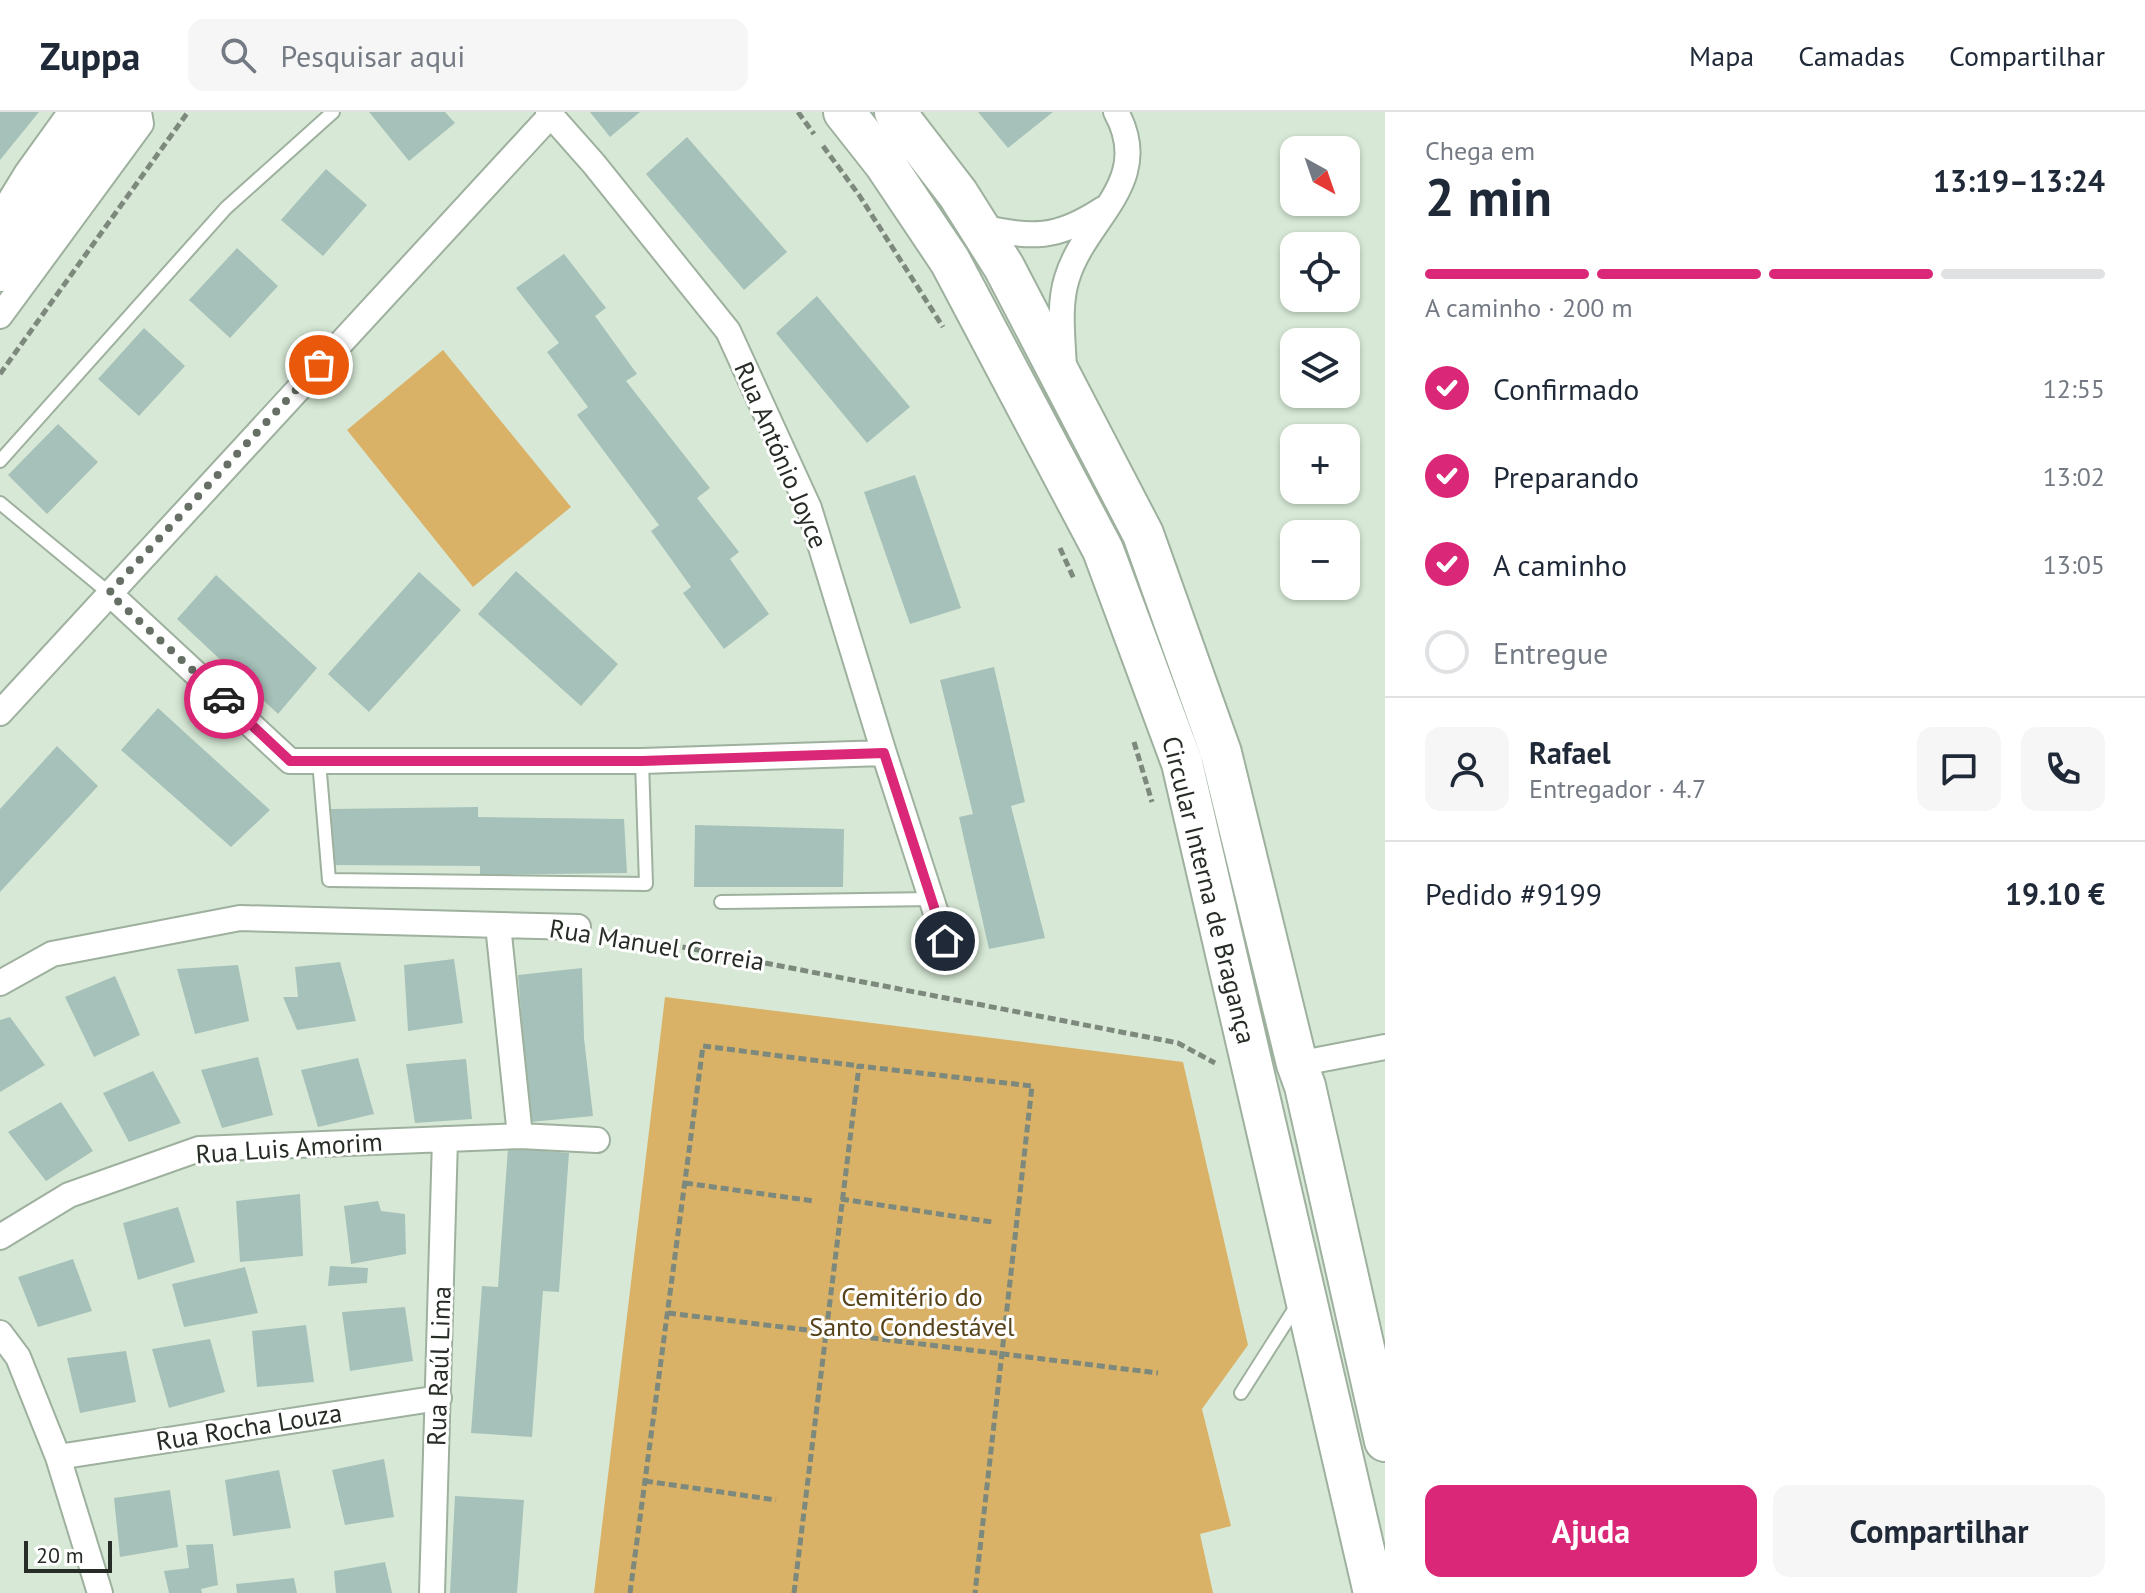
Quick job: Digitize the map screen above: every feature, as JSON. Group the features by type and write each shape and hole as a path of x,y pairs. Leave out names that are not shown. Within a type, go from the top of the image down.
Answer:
{"main road":[{"path":"0,228 32,176 78,112"},
{"path":"0,273 118,112"},
{"name":"Circular Interna de Bragança","path":"844,112 885,164 950,261 1103,550 1182,763 1374,1593"},
{"name":"Circular Interna de Bragança","path":"895,112 980,227 1031,314 1065,388 1143,534 1221,753 1305,1086 1385,1441"}],"street":[{"path":"0,316 141,124 139,112"},
{"path":"1065,388 1062,318 1066,280 1082,246 1112,203 1128,159 1123,125 1116,112"},
{"path":"0,713 549,113"},
{"name":"Rua António Joyce","path":"549,113 594,164 728,331 809,508 945,941"},
{"path":"980,227 1021,236 1054,234 1086,220 1112,203"},
{"path":"109,593 290,761 642,761 884,753"},
{"name":"Rua Manuel Correia","path":"0,983 52,954 240,918 578,927"},
{"path":"498,925 520,1136"},
{"path":"1297,1064 1385,1047"},
{"name":"Rua Luis Amorim","path":"0,1237 69,1195 199,1149 520,1136 597,1140"},
{"name":"Rua Raúl Lima","path":"432,1593 445,1139"},
{"path":"0,1333 18,1357 58,1457 100,1593"},
{"name":"Rua Rocha Louza","path":"58,1457 439,1398"}],"lane":[{"path":"0,461 226,208 333,112"},
{"path":"0,503 109,593"},
{"path":"319,761 329,880 646,884 642,761"},
{"path":"721,902 932,899"},
{"path":"1241,1393 1305,1293"}],"path":[{"path":"0,374 188,112"},
{"path":"798,112 859,195 944,328"},
{"path":"1055,537 1077,589"},
{"path":"1133,738 1155,812"},
{"name":"Rua Manuel Correia","path":"578,927 1178,1043 1216,1063 1213,1049"},
{"path":"630,1593 703,1046 1032,1086 975,1593"},
{"path":"794,1593 859,1066"},
{"path":"685,1183 814,1201"},
{"path":"841,1199 992,1222"},
{"path":"668,1313 1158,1373"},
{"path":"645,1481 776,1500"}],"green space":[{"path":"443,350 571,507 473,587 347,430"},
{"name":"Cemitério do Santo Condestável","path":"665,997 1183,1062 1248,1345 1202,1409 1231,1526 1200,1534 1213,1593 594,1593"}],"building":[{"path":"0,112 39,112 0,160"},
{"path":"369,112 445,112 455,123 409,161"},
{"path":"590,112 640,112 610,137"},
{"path":"978,112 1053,112 1008,148"},
{"path":"687,137 787,252 744,290 646,174"},
{"path":"326,169 367,205 323,256 281,220"},
{"path":"237,248 278,286 230,338 189,300"},
{"path":"564,254 606,308 595,316 637,374 626,381 710,488 697,498 739,552 730,559 769,614 724,649 683,593 691,587 651,531 659,525 577,415 588,407 547,352 559,343 516,288"},
{"path":"817,296 910,407 867,443 776,333"},
{"path":"144,328 185,366 139,416 98,379"},
{"path":"58,424 98,462 47,514 8,475"},
{"path":"915,475 961,608 910,624 864,492"},
{"path":"516,571 618,664 581,706 478,614"},
{"path":"419,572 461,610 369,712 328,674"},
{"path":"216,575 317,668 278,714 177,619"},
{"path":"994,667 1025,802 1011,806 1045,938 989,949 959,817 973,814 940,680"},
{"path":"158,708 270,810 231,847 121,750"},
{"path":"57,746 98,786 0,892 0,809"},
{"path":"478,807 478,817 624,819 627,873 480,875 480,866 333,865 331,809"},
{"path":"695,825 844,829 843,887 694,887"},
{"path":"454,959 463,1023 408,1031 404,965"},
{"path":"340,962 356,1021 297,1030 283,997 298,997 295,967"},
{"path":"238,965 249,1021 195,1034 177,969"},
{"path":"582,968 584,1038 593,1116 530,1122 518,975"},
{"path":"115,976 140,1035 94,1057 65,997"},
{"path":"10,1017 45,1065 0,1092 0,1020"},
{"path":"258,1057 273,1115 222,1128 201,1070"},
{"path":"358,1058 374,1114 318,1127 301,1070"},
{"path":"466,1059 472,1119 415,1123 406,1064"},
{"path":"153,1071 181,1123 129,1142 103,1093"},
{"path":"61,1102 93,1151 46,1181 8,1132"},
{"path":"508,1148 569,1153 559,1292 543,1291 532,1437 471,1433 482,1286 498,1287"},
{"path":"300,1194 303,1256 240,1262 236,1201"},
{"path":"378,1201 381,1211 405,1214 406,1254 351,1264 344,1206"},
{"path":"178,1207 195,1262 138,1280 123,1223"},
{"path":"73,1259 92,1311 38,1327 18,1277"},
{"path":"330,1266 368,1268 367,1283 328,1286"},
{"path":"245,1267 258,1313 184,1327 172,1284"},
{"path":"405,1307 413,1361 350,1371 342,1312"},
{"path":"306,1325 314,1382 257,1387 252,1331"},
{"path":"210,1339 225,1392 169,1408 152,1349"},
{"path":"126,1351 136,1402 80,1413 67,1358"},
{"path":"384,1459 394,1517 345,1525 332,1470"},
{"path":"279,1470 291,1528 233,1536 225,1480"},
{"path":"170,1490 178,1547 120,1557 114,1498"},
{"path":"455,1496 524,1500 517,1593 450,1593"},
{"path":"213,1544 218,1585 201,1589 202,1593 169,1593 164,1571 189,1568 186,1545"},
{"path":"385,1562 392,1593 336,1593 334,1571"},
{"path":"294,1578 297,1593 237,1593 236,1584"}],"way so far":[{"path":"224,699 109,593 319,365"}],"route":[{"path":"224,699 290,761 642,761 884,753 945,941"}]}
